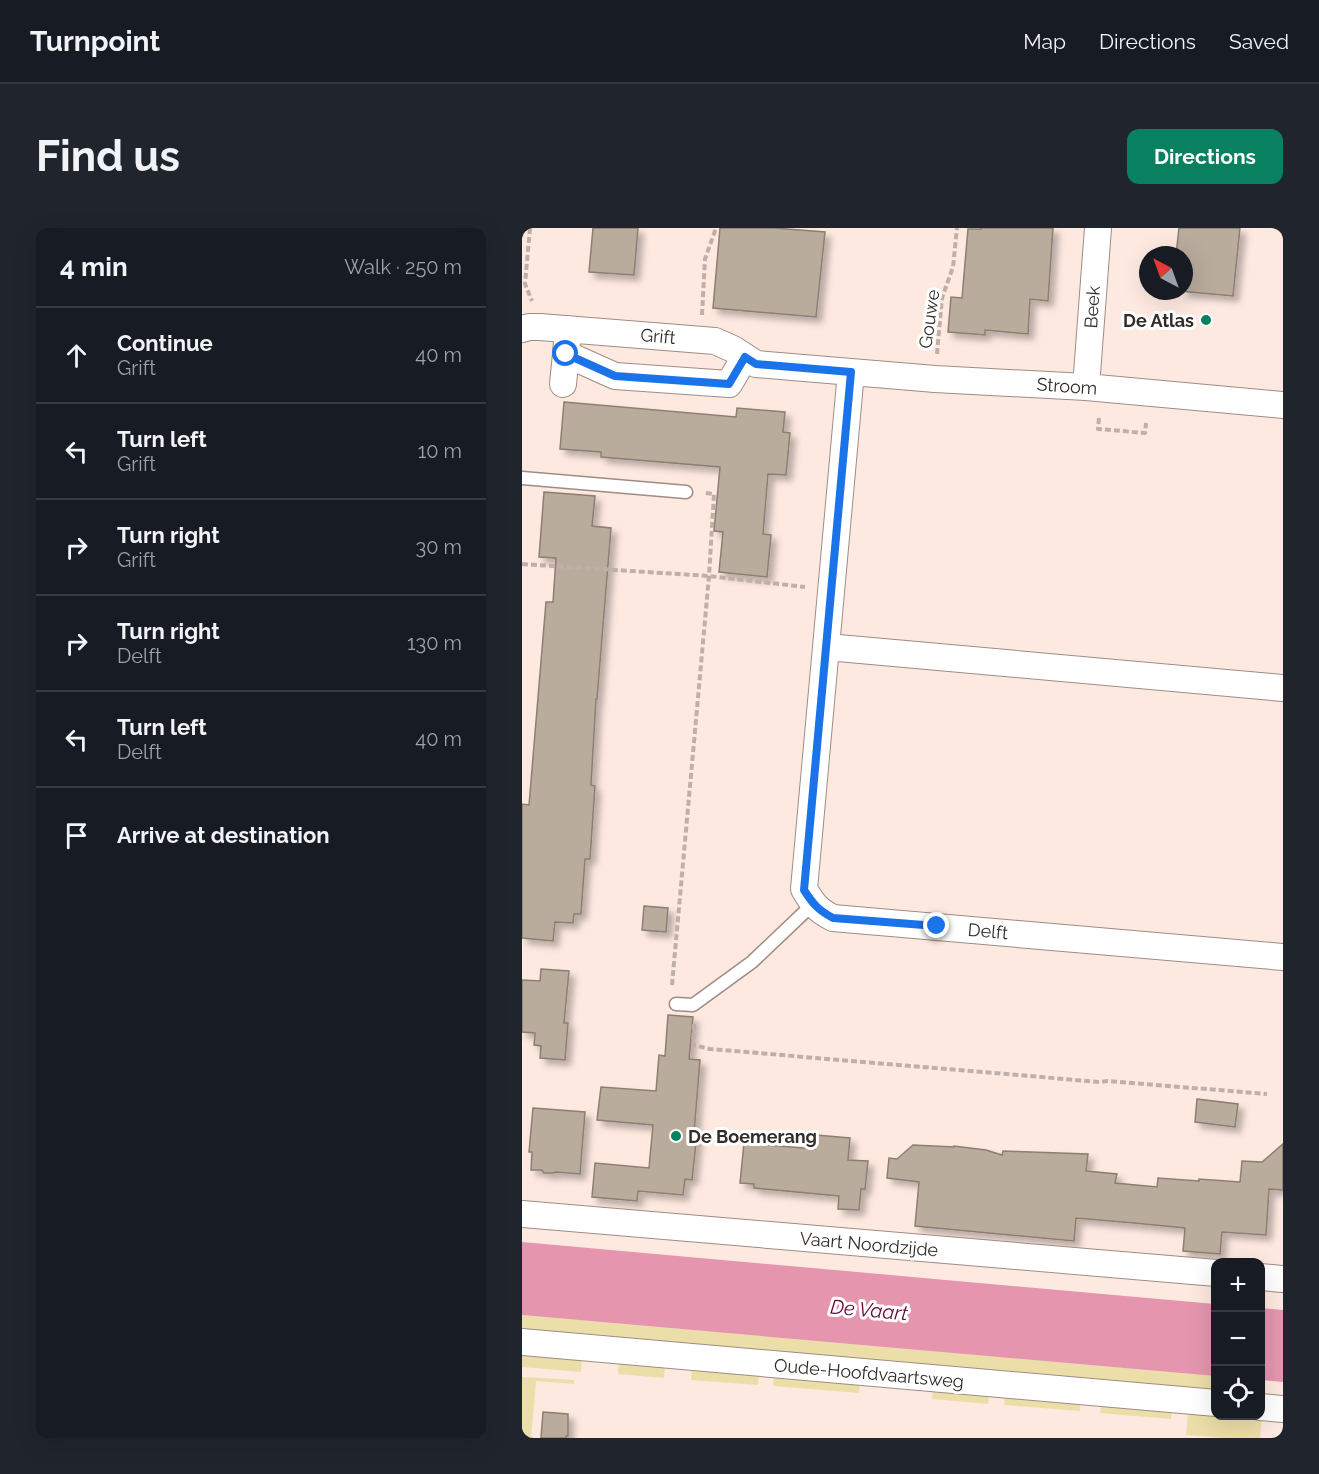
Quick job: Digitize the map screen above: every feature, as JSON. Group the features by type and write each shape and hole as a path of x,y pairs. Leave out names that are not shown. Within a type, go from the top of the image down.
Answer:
{"street":[{"name":"Beek","path":"1086,387 1098,228"},
{"name":"Grift","path":"531,328 715,341 733,349 756,364 851,372"},
{"path":"563,384 568,329"},
{"path":"566,354 615,376 729,384 745,357"},
{"name":"Stroom","path":"851,372 1086,387 1283,405"},
{"path":"813,904 804,890 851,372"},
{"path":"827,647 1283,688"},
{"name":"Delft","path":"813,904 821,912 833,918 1283,957"},
{"name":"Vaart Noordzijde","path":"522,1214 1211,1273"},
{"path":"1265,1277 1283,1279"},
{"name":"Oude-Hoofdvaartsweg","path":"522,1342 1211,1403"},
{"path":"1265,1407 1283,1409"}],"lane":[{"path":"522,478 686,492"},
{"path":"676,1004 693,1005 752,962 813,904"}],"path":[{"path":"530,228 525,284 540,316 531,328"},
{"path":"699,340 705,259 716,228"},
{"name":"Gouwe","path":"935,379 942,298 953,267 957,228"},
{"name":"Stroom","path":"1100,418 1098,429 1145,433 1146,423"},
{"path":"676,1004 671,1000 709,576 714,494 686,492"},
{"path":"522,564 709,576 832,590"},
{"path":"693,1005 695,1014 693,1045 710,1049 1267,1094"}],"shaded area":[{"path":"522,1315 1211,1376 1211,1392 522,1332"},
{"path":"522,1353 582,1358 581,1372 522,1367"},
{"path":"619,1362 665,1366 664,1378 618,1374"},
{"path":"692,1368 759,1374 758,1385 691,1380"},
{"path":"774,1375 860,1383 859,1393 773,1386"},
{"path":"522,1377 574,1380 574,1384 536,1381 531,1438 522,1438"},
{"path":"933,1389 989,1394 988,1404 932,1399"},
{"path":"1005,1395 1080,1402 1080,1411 1004,1405"},
{"path":"1101,1404 1172,1410 1171,1419 1100,1413"},
{"path":"1188,1411 1211,1415 1211,1420 1262,1420 1260,1438 1186,1435"}],"water":[{"name":"De Vaart","path":"522,1242 1211,1304 1211,1376 522,1315"},
{"path":"1265,1308 1283,1310 1283,1382 1265,1380"}],"building":[{"path":"593,228 638,228 634,275 589,272"},
{"path":"720,228 774,228 825,232 816,317 713,308"},
{"path":"1053,228 1048,301 1030,299 1028,334 985,330 985,335 948,332 951,297 962,298 968,229"},
{"path":"1179,228 1240,228 1233,296 1193,292 1193,246 1177,246"},
{"path":"564,402 736,417 737,408 785,412 783,432 790,433 786,475 768,474 763,534 771,535 767,577 719,572 723,532 714,531 720,467 601,457 601,452 560,449"},
{"path":"544,492 595,496 592,526 611,528 596,699 591,785 595,786 590,859 585,859 581,914 574,914 573,923 555,922 553,941 522,938 522,804 529,805 546,602 553,602 556,558 539,557"},
{"path":"644,906 668,908 666,932 642,930"},
{"path":"541,969 569,971 564,1023 568,1023 565,1060 540,1058 541,1046 534,1045 535,1033 522,1032 522,980 540,981"},
{"path":"668,1015 693,1017 689,1059 700,1060 694,1133 697,1134 692,1180 685,1179 683,1195 638,1191 637,1201 592,1197 595,1163 649,1168 653,1125 597,1120 601,1087 656,1091 659,1055 665,1056"},
{"path":"1197,1099 1238,1104 1235,1127 1195,1122"},
{"path":"533,1108 585,1112 580,1174 544,1173 542,1170 531,1170 532,1152 529,1152"},
{"path":"816,1135 850,1138 848,1160 868,1161 865,1189 861,1189 859,1210 838,1209 839,1196 754,1188 754,1184 740,1183 744,1143 815,1149"},
{"path":"1283,1144 1283,1190 1269,1189 1266,1235 1222,1232 1220,1254 1183,1251 1185,1228 1134,1223 1076,1218 1074,1241 915,1226 919,1182 887,1178 889,1158 897,1159 913,1145 954,1146 986,1150 1002,1155 1003,1151 1088,1154 1086,1171 1117,1174 1115,1183 1157,1187 1158,1178 1240,1182 1242,1161 1262,1162"},
{"path":"543,1412 568,1414 568,1436 566,1438 541,1438"}],"place":[{"name":"De Atlas","path":"1206,320"},
{"name":"De Boemerang","path":"676,1136"}],"route":[{"path":"566,354 615,376 729,384 745,357 756,364 851,372 804,890 821,912 833,918 937,926"}]}
